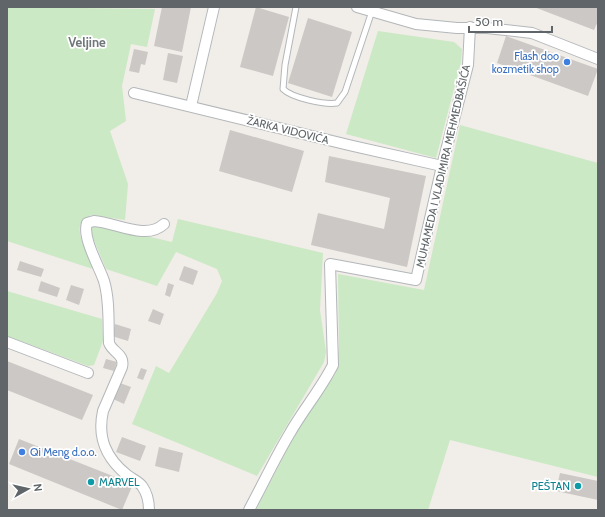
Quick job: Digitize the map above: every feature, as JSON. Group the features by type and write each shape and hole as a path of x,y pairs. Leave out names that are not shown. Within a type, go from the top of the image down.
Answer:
{"street":[{"path":"191,106 214,7"},
{"path":"364,9 416,24 532,33 598,59"},
{"name":"MUHAMEDA I VLADIMIRA MEHMEDBAŠIĆA","path":"249,510 290,433 311,399 326,379 333,365 330,264 416,280 442,166 468,65 470,27"},
{"name":"ŽARKA VIDOVIĆA","path":"134,93 442,166"},
{"path":"149,510 148,499 141,485 120,469 111,460 106,450 102,419 122,367 122,360 119,353 111,347 109,343 106,289 87,239 86,228 88,223 94,221 146,232 160,228 164,224"},
{"path":"7,342 88,373"}],"lane":[{"path":"296,7 285,65 284,89 294,95 330,104 337,103 345,92 364,9"}],"green space":[{"path":"7,7 155,9 147,47 131,44 122,86 126,121 110,131 128,184 125,220 91,215 81,223 80,234 82,241 96,270 7,241"},
{"path":"378,31 454,42 462,49 461,62 436,158 346,134"},
{"path":"460,125 598,163 598,477 450,440 428,510 256,510 301,422 336,373 339,347 338,274 424,290"},
{"path":"178,219 323,253 320,310 326,352 324,362 257,476 132,424 156,366 169,373 217,293 222,281 217,269 176,252 157,286 106,269 90,231 92,226 95,224 172,242"},
{"path":"7,291 102,319 103,341 94,365 88,366 7,336"}],"building":[{"path":"162,7 191,7 182,52 154,46"},
{"path":"256,7 289,17 273,76 240,67"},
{"path":"534,7 598,7 598,21 594,30"},
{"path":"308,18 352,32 332,97 288,83"},
{"path":"506,36 598,69 588,96 497,63"},
{"path":"134,49 148,52 145,65 141,64 139,73 129,71"},
{"path":"168,53 183,56 177,83 163,80"},
{"path":"230,130 304,151 292,192 219,171"},
{"path":"329,156 426,176 407,267 311,245 318,213 384,229 390,198 325,182"},
{"path":"20,261 44,269 41,277 17,270"},
{"path":"184,266 198,271 193,285 179,280"},
{"path":"41,281 60,288 57,297 38,291"},
{"path":"168,283 174,285 170,297 165,295"},
{"path":"71,285 84,289 79,305 66,300"},
{"path":"153,309 164,314 160,325 148,321"},
{"path":"115,324 131,329 128,341 112,336"},
{"path":"106,359 117,362 114,371 103,368"},
{"path":"7,361 93,395 82,420 7,390"},
{"path":"141,368 147,370 143,380 137,378"},
{"path":"120,383 131,387 124,404 113,399"},
{"path":"122,437 146,446 140,461 116,452"},
{"name":"MARVEL","path":"19,439 133,484 122,510 9,464"},
{"path":"159,447 183,453 179,472 155,466"},
{"name":"PEŠTAN","path":"560,473 598,481 598,500 556,491"}],"place":[{"name":"Flash doo kozmetik shop","path":"567,62"},
{"name":"Qi Meng d.o.o.","path":"22,452"},
{"name":"MARVEL","path":"91,482"},
{"name":"PEŠTAN","path":"578,486"}],"district":[{"name":"Veljine","path":"87,42"}]}
